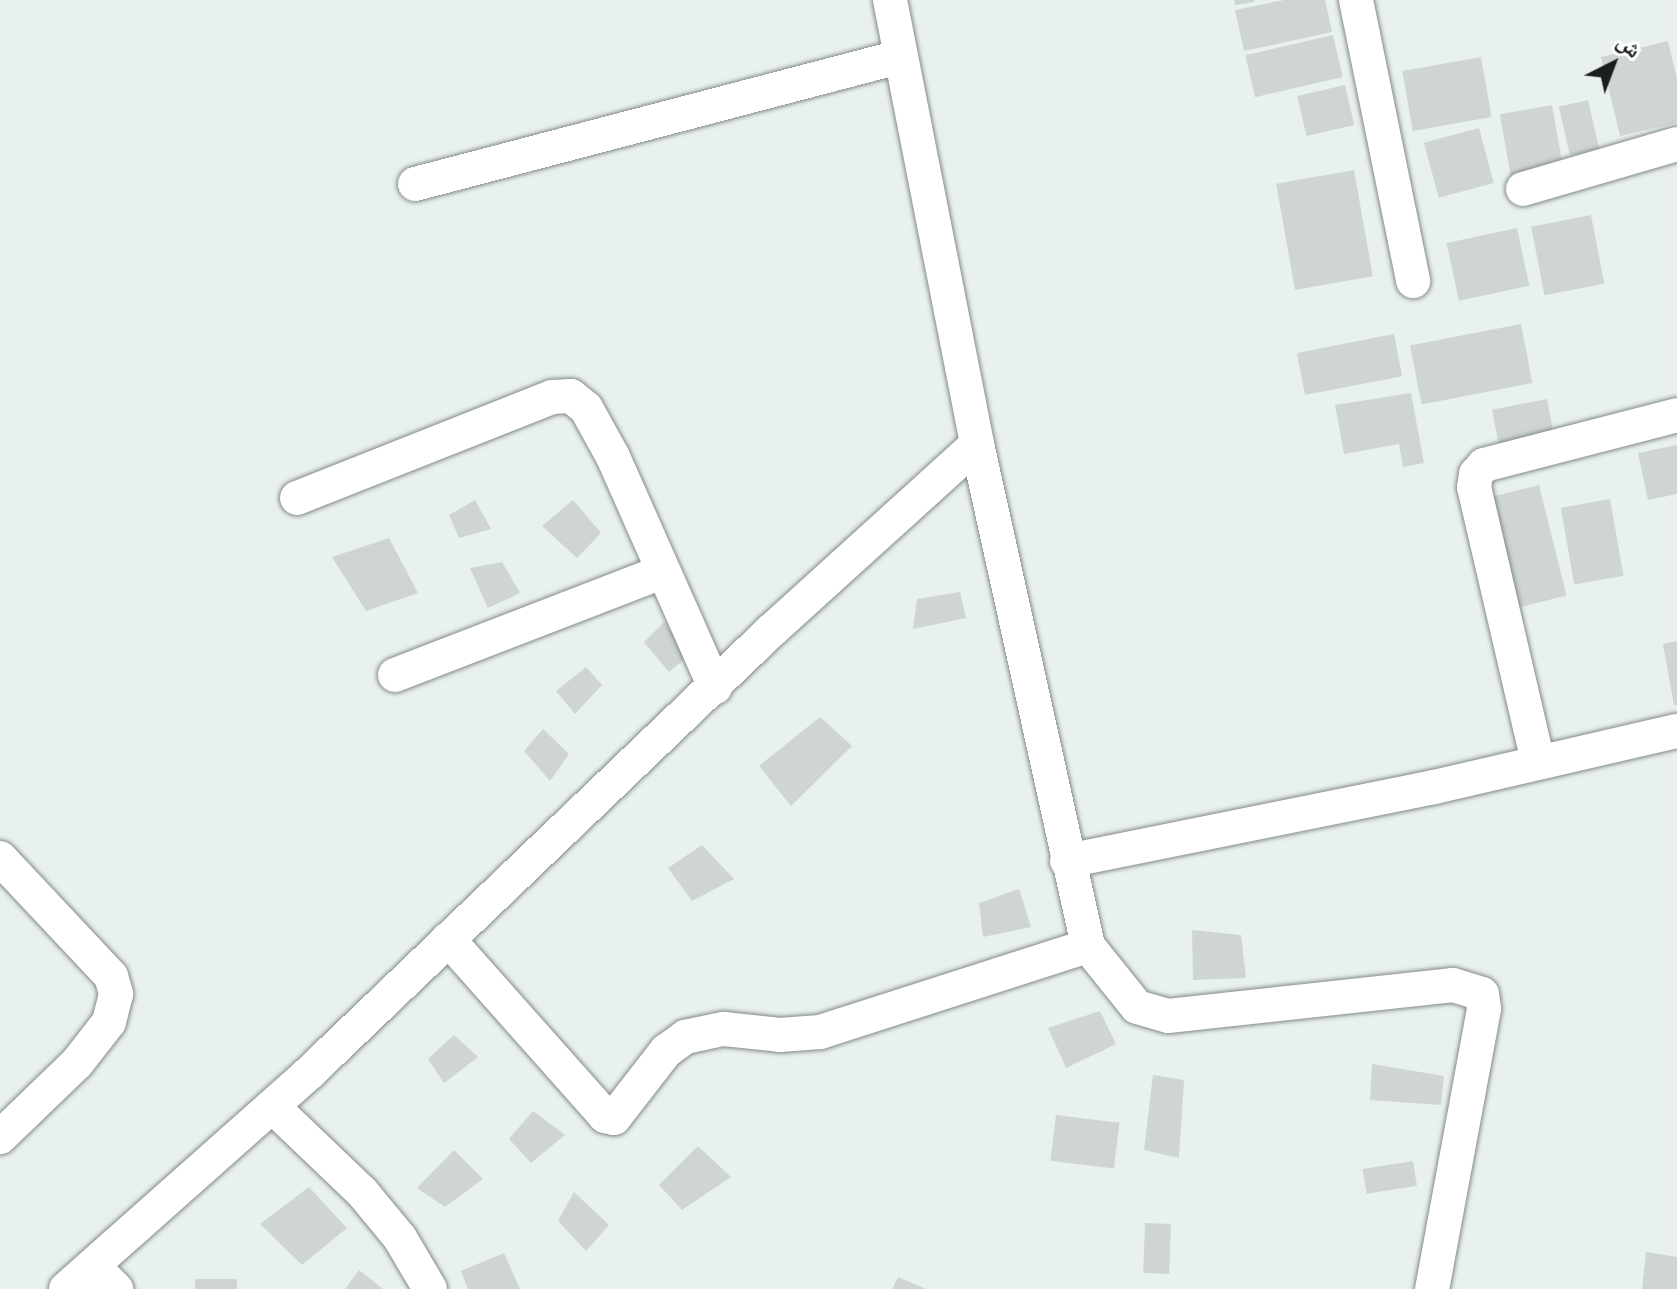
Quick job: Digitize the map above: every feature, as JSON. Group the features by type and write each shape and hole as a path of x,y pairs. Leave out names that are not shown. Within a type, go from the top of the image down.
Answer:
{"street":[{"path":"890,0 977,444 1088,946 1137,1007 1168,1016 1453,985 1482,994 1484,1009 1432,1289"},
{"path":"1356,0 1413,281"},
{"path":"415,184 899,57"},
{"path":"1523,189 1677,144"},
{"path":"297,498 552,397 571,396 586,408 613,457 715,687"},
{"path":"1538,762 1474,487 1476,474 1484,465 1677,415"},
{"path":"66,1289 104,1278 272,1106 845,561 977,444"},
{"path":"395,675 662,572"},
{"path":"1067,861 1677,731"},
{"path":"0,858 111,976 116,994 109,1022 77,1063 0,1137"},
{"path":"448,939 596,1106 614,1118 666,1051 685,1037 724,1029 780,1035 820,1032 1088,946"},
{"path":"272,1106 362,1192 400,1238 430,1289"}],"building":[{"path":"1234,0 1254,0 1254,2 1235,5"},
{"path":"1284,0 1325,0 1332,32 1244,51 1235,10"},
{"path":"1333,35 1343,77 1255,97 1245,55"},
{"path":"1668,41 1677,79 1677,123 1620,136 1601,57"},
{"path":"1481,57 1492,117 1413,131 1402,71"},
{"path":"1345,85 1354,125 1306,136 1297,96"},
{"path":"1588,100 1599,149 1570,155 1559,107"},
{"path":"1552,105 1563,170 1511,179 1500,114"},
{"path":"1479,128 1494,183 1439,198 1424,143"},
{"path":"1354,170 1373,276 1295,290 1276,184"},
{"path":"1591,215 1604,284 1544,295 1531,227"},
{"path":"1517,228 1529,286 1459,301 1447,243"},
{"path":"1521,324 1532,383 1422,404 1410,346"},
{"path":"1394,334 1402,376 1305,395 1297,353"},
{"path":"1411,393 1424,463 1403,467 1399,444 1344,454 1335,405"},
{"path":"1547,399 1554,434 1499,445 1492,410"},
{"path":"1677,445 1677,494 1648,500 1638,453"},
{"path":"1539,485 1567,596 1519,607 1491,497"},
{"path":"1610,499 1624,576 1574,584 1561,508"},
{"path":"475,500 491,529 459,538 449,515"},
{"path":"573,500 601,533 577,558 542,526"},
{"path":"389,538 418,593 366,611 332,557"},
{"path":"502,562 520,593 488,608 470,568"},
{"path":"960,592 966,618 913,629 917,599"},
{"path":"664,622 688,656 669,672 644,642"},
{"path":"1677,641 1677,705 1674,705 1663,644"},
{"path":"586,667 602,685 575,714 556,691"},
{"path":"820,717 852,746 791,806 759,766"},
{"path":"543,729 569,754 550,781 524,751"},
{"path":"702,845 734,879 692,901 668,868"},
{"path":"1019,889 1031,927 983,937 979,903"},
{"path":"1192,930 1241,935 1246,978 1193,980"},
{"path":"1100,1011 1116,1044 1066,1068 1048,1028"},
{"path":"454,1035 478,1057 444,1083 428,1059"},
{"path":"1372,1064 1444,1076 1441,1105 1370,1100"},
{"path":"1153,1075 1184,1080 1179,1158 1144,1150"},
{"path":"533,1111 565,1135 531,1163 509,1139"},
{"path":"1056,1115 1120,1123 1114,1168 1050,1161"},
{"path":"698,1146 731,1177 682,1210 659,1185"},
{"path":"454,1150 483,1179 445,1207 417,1188"},
{"path":"1413,1161 1417,1186 1367,1194 1363,1169"},
{"path":"309,1187 347,1228 302,1265 260,1224"},
{"path":"574,1192 609,1225 586,1251 558,1221"},
{"path":"1145,1223 1171,1224 1169,1274 1143,1273"},
{"path":"1646,1252 1677,1257 1677,1289 1642,1289"},
{"path":"504,1253 520,1289 468,1289 461,1271"},
{"path":"359,1270 383,1289 345,1289"},
{"path":"898,1277 926,1289 892,1289"},
{"path":"195,1279 237,1279 237,1289 195,1289"}]}
